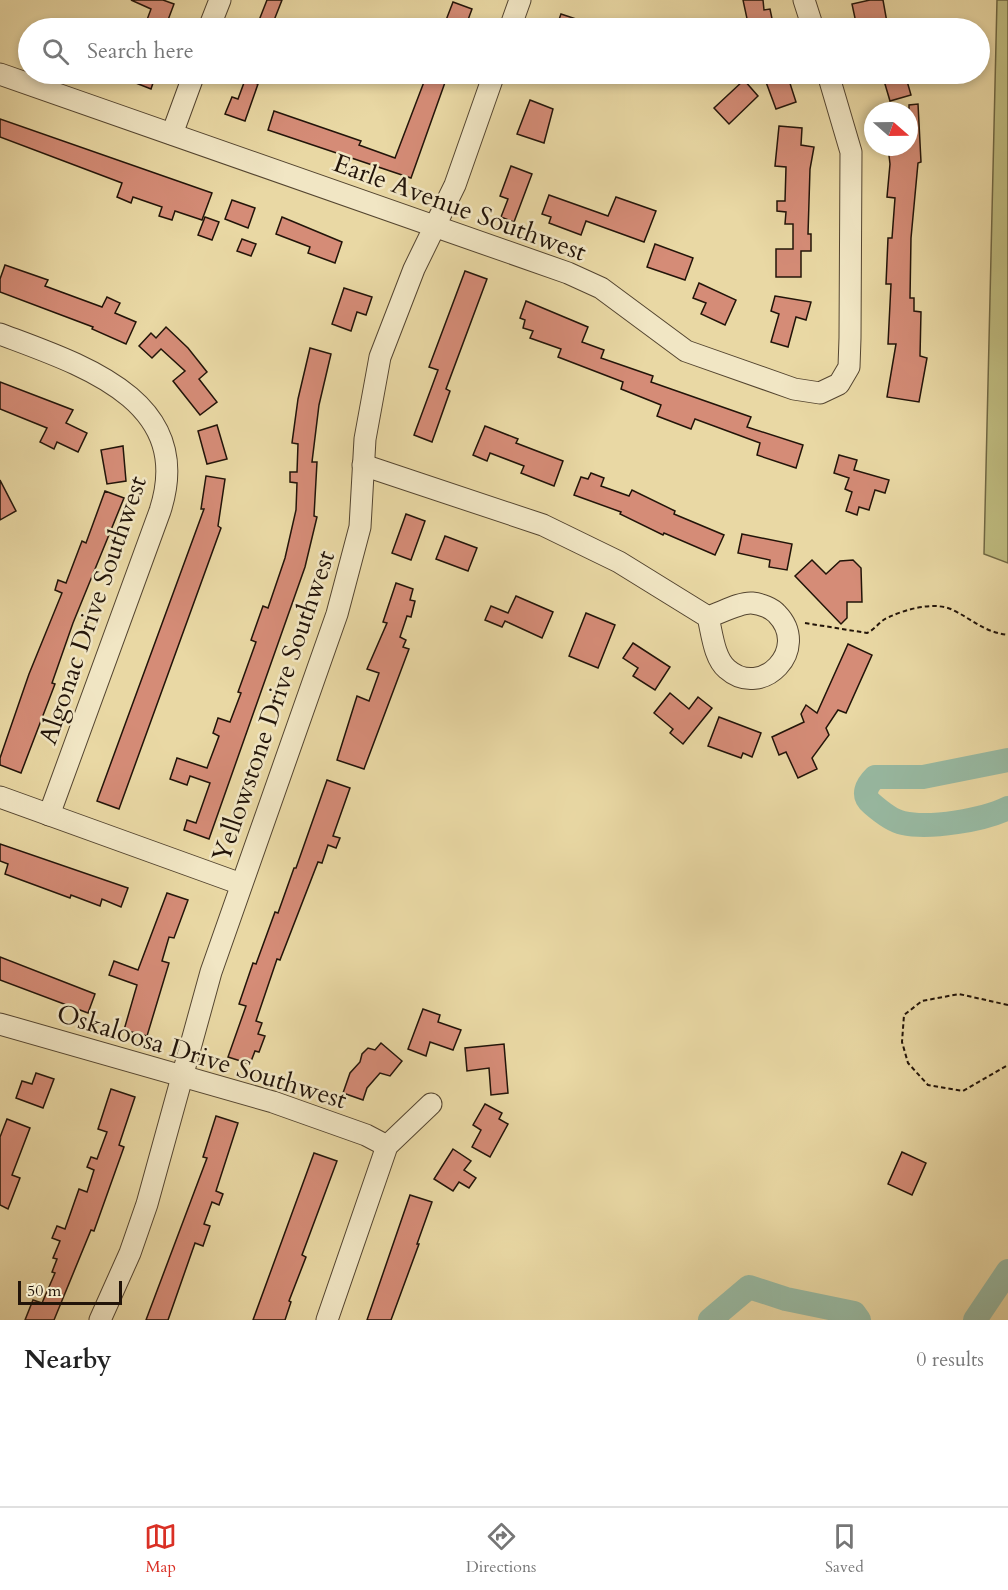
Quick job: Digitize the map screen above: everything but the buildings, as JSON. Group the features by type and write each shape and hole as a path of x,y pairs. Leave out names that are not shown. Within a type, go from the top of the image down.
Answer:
{"street":[{"path":"213,18 220,0"},
{"path":"514,18 520,0"},
{"path":"804,0 810,18"},
{"name":"Earle Avenue Southwest","path":"0,74 18,80"},
{"name":"Earle Avenue Southwest","path":"29,84 434,224 568,273 601,288 686,351 794,389 820,393 839,384 849,367 851,152 831,84"},
{"path":"172,134 190,84"},
{"name":"Yellowstone Drive Southwest","path":"100,1320 138,1231 184,1077 211,972 337,614 360,527 363,465 380,357 434,224 455,185 490,84"},
{"name":"Algonac Drive Southwest","path":"0,334 51,354 129,394 144,408 155,424 168,467 167,487 160,511 49,815"},
{"path":"363,465 543,525 619,562 708,617"},
{"path":"0,797 241,884"},
{"name":"Oskaloosa Drive Southwest","path":"0,1024 273,1102 366,1135 387,1146"},
{"path":"327,1320 387,1146 431,1104"}],"path":[{"path":"805,623 867,633 873,630 879,621 890,616 914,607 932,607 951,609 990,633 1008,635"},
{"path":"1008,1005 959,994 922,1001 904,1015 902,1042 908,1063 928,1085 963,1091 1008,1065"}],"shaded area":[{"path":"997,0 1008,0 1008,563 984,554"}],"waterway":[{"path":"1008,760 923,777 875,777 866,794 869,801 887,815 899,822 914,825 957,822 1008,808"},
{"path":"975,1320 1008,1271"},
{"path":"710,1320 749,1287 786,1299 854,1313 859,1320"}]}
